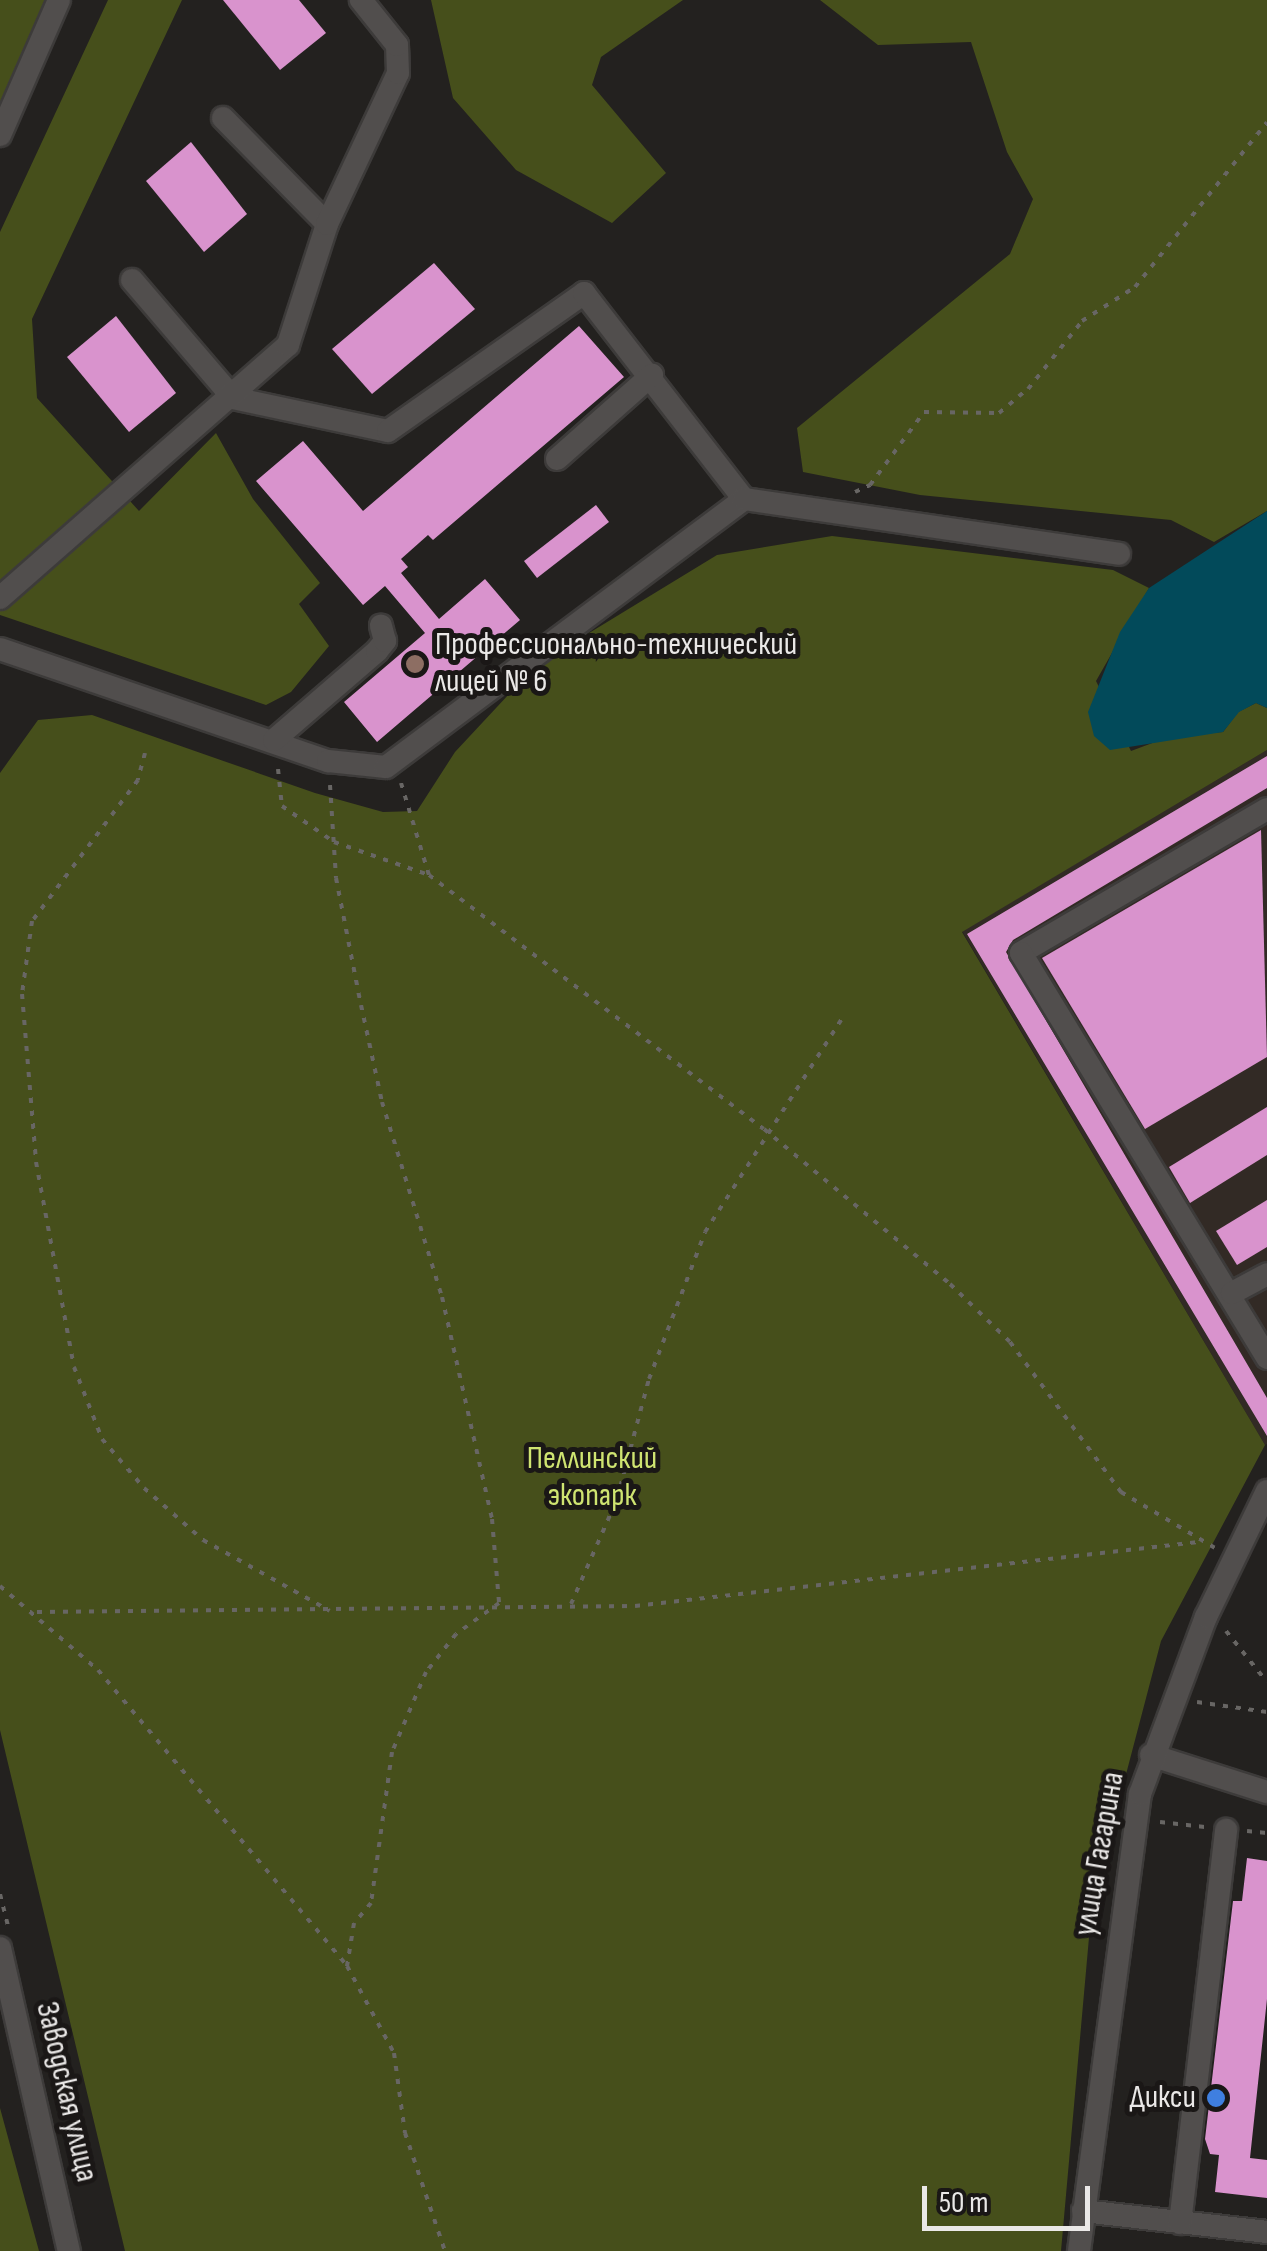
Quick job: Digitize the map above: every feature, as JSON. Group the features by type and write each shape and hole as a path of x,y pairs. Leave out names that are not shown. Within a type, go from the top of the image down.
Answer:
{"street":[{"path":"0,135 59,0"},
{"path":"0,598 288,345 327,224 398,73 398,46 360,0"},
{"path":"223,118 327,224"},
{"path":"132,280 232,398 388,431 584,293 652,375 744,499 1118,554"},
{"path":"557,459 652,375"},
{"path":"0,650 328,760 386,767 744,499"},
{"path":"274,740 386,641 381,626"},
{"path":"1267,809 1021,953 1126,1136 1232,1293 1267,1358"},
{"path":"1232,1293 1267,1274"},
{"name":"улица Гагарина","path":"1079,2251 1124,1962 1151,1755 1233,1555 1264,1505"},
{"path":"1151,1755 1267,1792"},
{"path":"1180,2223 1220,1829"},
{"name":"Заводская улица","path":"0,1948 69,2251"},
{"path":"1083,2211 1264,2238"}],"path":[{"path":"850,495 870,485 924,412 999,413 1028,390 1082,321 1136,287 1267,122"},
{"path":"274,740 282,806 334,842 429,875 764,1129 1010,1342 1121,1492 1200,1542 1233,1555"},
{"path":"144,753 138,780 32,922 22,994 36,1162 74,1367 102,1439 144,1488 202,1540 332,1613"},
{"path":"328,760 334,842 382,1102 442,1296 492,1519 500,1603"},
{"path":"386,767 410,794 429,875"},
{"path":"571,1604 617,1498 649,1379 704,1232 764,1129 841,1020"},
{"path":"37,1612 332,1613 500,1603 635,1606 1200,1542"},
{"path":"0,1586 37,1612 176,1756 347,1966 394,2053 405,2134 445,2251"},
{"path":"347,1966 354,1923 372,1903 392,1752 426,1672 456,1634 500,1603"},
{"path":"1220,1624 1267,1682"},
{"path":"1172,1698 1267,1712"},
{"path":"1156,1822 1220,1829"}],"shaded area":[{"path":"1267,750 1267,1444 1265,1445 962,931"}],"green space":[{"path":"0,0 50,0 0,110"},
{"path":"108,0 182,0 32,319 37,398 139,511 216,433 253,499 320,583 299,604 329,646 291,692 266,705 0,615 0,232"},
{"path":"431,0 683,0 601,57 592,85 666,173 612,223 516,170 453,98"},
{"path":"820,0 1267,0 1267,511 1214,542 1171,520 920,495 803,472 797,428 1010,254 1033,199 1007,152 971,42 878,45"},
{"name":"Пеллинский экопарк","path":"832,536 1113,570 1149,588 1096,681 1131,751 1171,736 1223,732 1238,712 1256,703 1267,708 1267,750 962,932 1265,1445 1161,1641 1092,1904 1061,2251 125,2251 0,1730 0,773 38,720 92,715 315,793 383,812 417,811 455,752 535,666 717,555"},
{"path":"0,2108 39,2251 0,2251"}],"water":[{"path":"1267,511 1267,708 1256,703 1239,712 1223,732 1110,750 1094,736 1088,712 1120,632 1149,588"}],"building":[{"path":"223,0 299,0 326,33 280,70"},
{"path":"191,142 247,214 204,252 146,181"},
{"path":"434,263 475,309 372,394 332,349"},
{"path":"116,316 176,393 129,432 67,357"},
{"path":"579,326 624,377 433,540 428,535 401,559 408,567 401,573 439,619 485,579 520,620 377,742 344,702 425,633 385,586 363,605 256,481 303,441 363,511"},
{"path":"596,505 609,522 537,578 524,561"},
{"path":"1267,756 1267,788 1013,940 1006,952 1267,1398 1267,1436 967,934"},
{"path":"1261,830 1267,1057 1145,1129 1042,958"},
{"path":"1267,1107 1267,1155 1190,1203 1169,1167"},
{"path":"1267,1200 1267,1247 1237,1265 1216,1231"},
{"path":"1247,1858 1267,1861 1267,1999 1250,2158 1267,2160 1267,2198 1215,2192 1219,2155 1210,2154 1205,2139 1233,1901 1242,1901"}],"place":[{"name":"Профессионально-технический лицей № 6","path":"415,664"},
{"name":"Дикси","path":"1216,2098"}]}
